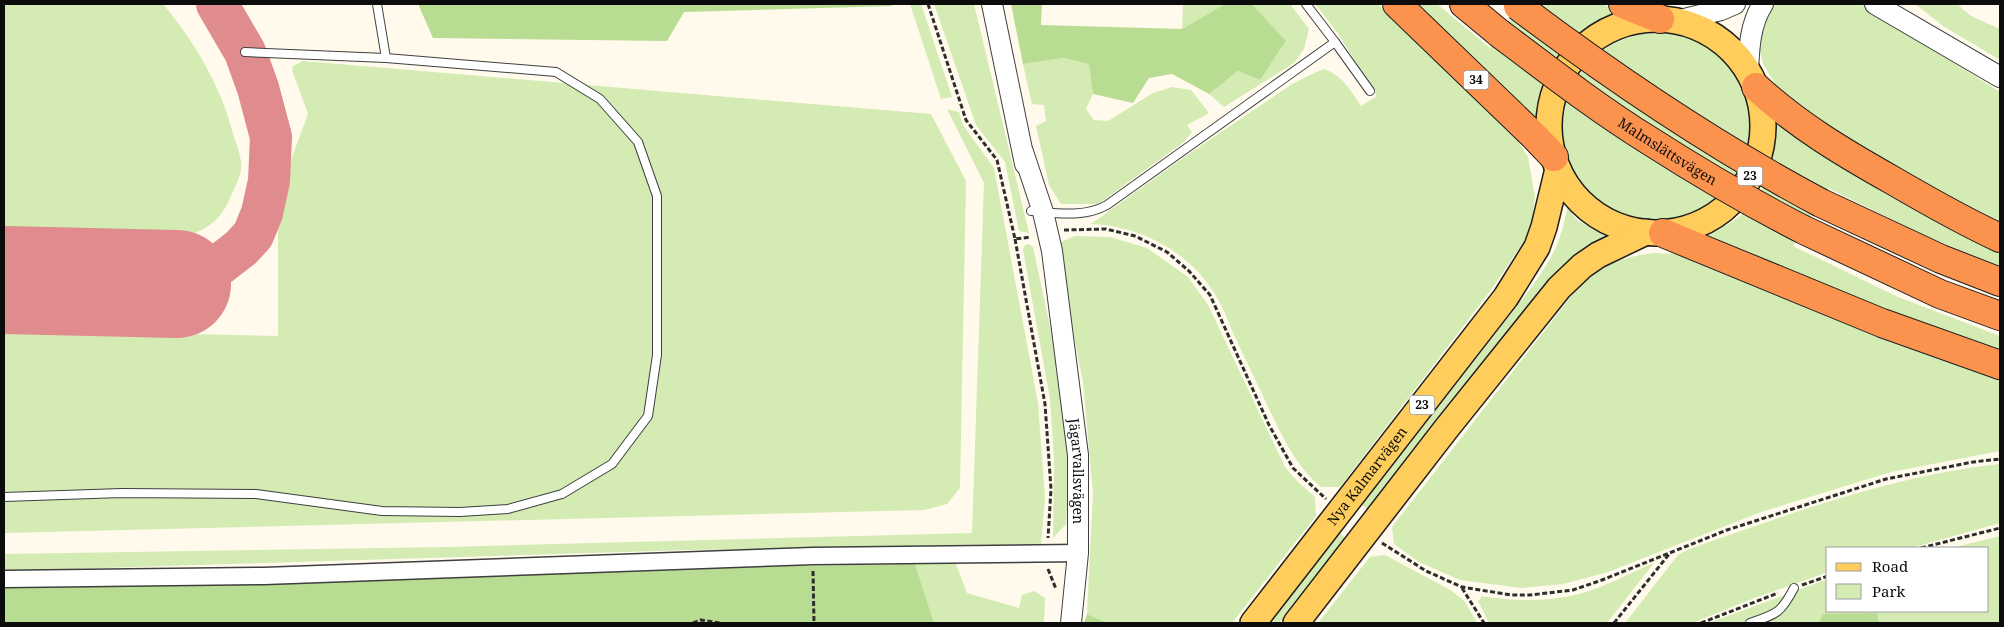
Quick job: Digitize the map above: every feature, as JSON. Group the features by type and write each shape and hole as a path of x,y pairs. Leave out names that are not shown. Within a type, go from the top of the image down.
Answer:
{"highway":[{"name":"34","path":"1397,4 1534,136 1556,163"},
{"name":"Malmslättsvägen","path":"1464,4 1573,89 1649,141 1744,199 1804,230 1940,294 2000,316"},
{"path":"1623,4 1668,20"},
{"path":"1517,5 1589,59 1662,110 1762,172 1822,203 1941,259 2000,282"},
{"path":"1752,79 1798,123 1842,152 1960,220 2000,238"},
{"path":"1654,233 1882,323 2000,365"}],"main road":[{"name":"Nya Kalmarvägen","path":"1296,623 1446,429 1559,288 1598,254 1654,233 1695,226 1710,218 1736,197 1746,184 1754,169 1763,137 1761,104 1752,79 1734,53 1717,38 1697,28 1668,20 1642,20 1624,24 1606,31 1591,41 1572,61 1557,85 1552,102 1550,130 1556,163 1573,193 1593,213 1618,226 1654,233"},
{"name":"Nya Kalmarvägen","path":"1253,623 1500,305 1525,268 1537,247 1544,227 1556,163"}],"street":[{"name":"Jägarvallsvägen","path":"992,4 1068,362 1078,455 1078,553 1071,623"},
{"path":"1668,20 1713,12 1735,4"},
{"path":"1752,79 1752,30 1763,4"},
{"path":"1875,4 2000,78"},
{"path":"1896,4 1930,36"},
{"path":"4,579 264,576 813,556 1078,553"}],"lane":[{"path":"377,4 386,58"},
{"path":"1306,4 1370,91"},
{"path":"1037,212 1080,213 1098,210 1107,206 1335,42"},
{"path":"4,497 122,494 256,494 382,511 460,512 508,509 562,494 612,464 648,416 658,355 657,196 638,142 600,99 556,72 386,58 245,52"},
{"path":"1750,623 1776,614 1786,603 1794,588"}],"path":[{"path":"928,4 966,120 997,160 1015,239 1045,404 1050,456 1051,510 1047,563 1057,591"},
{"path":"1015,239 1067,230 1106,229 1135,236 1167,252 1189,271 1210,295 1269,425 1292,468 1327,500"},
{"path":"1382,542 1426,571 1462,588 1511,595 1530,595 1572,590 1602,580 1727,530 1886,480 1973,462 2000,459"},
{"path":"1925,547 2000,528"},
{"path":"1614,623 1671,552"},
{"path":"813,556 812,606 814,623"},
{"path":"1701,623 1826,577"},
{"path":"1462,588 1484,623"},
{"path":"693,623 701,620 720,623"}],"green space":[{"path":"4,4 163,4 197,50 215,83 229,118 241,159 236,186 226,206 216,220 195,233 178,237 4,233"},
{"path":"418,4 892,4 892,6 684,12 667,41 433,38"},
{"path":"910,4 921,4 952,97 941,99"},
{"path":"934,4 974,4 1029,233 1019,231 1005,162 976,125"},
{"path":"1011,4 1042,4 1041,25 1182,29 1225,4 1252,4 1286,41 1260,80 1238,71 1209,94 1172,74 1149,78 1133,103 1093,94 1089,64 1064,58 1023,64"},
{"path":"1183,4 1225,4 1182,29"},
{"path":"1252,4 1290,4 1309,29 1304,49 1294,63 1224,107 1209,94 1238,71 1260,80 1286,41"},
{"path":"1315,4 1378,4 1511,130 1528,157 1535,197 1530,232 1491,290 1340,487 1321,487 1297,461 1274,420 1226,315 1206,282 1194,268 1180,255 1147,236 1129,230 1091,224 1183,158 1292,84 1323,69 1330,71 1340,79 1361,106 1377,96 1337,32"},
{"path":"1409,4 1437,4 1490,48 1522,4 1602,4 1619,12 1587,30 1561,54 1544,84 1536,120"},
{"path":"1772,4 1861,4 2000,92 2000,225 1881,163 1782,95 1763,64 1759,46 1759,28"},
{"path":"1915,4 1957,4 1971,16 2000,29 2000,60 1943,26"},
{"path":"1657,33 1693,40 1709,49 1723,61 1735,75 1744,91 1751,127 1744,163 1735,179 1723,193 1709,205 1693,214 1657,221 1621,214 1605,205 1591,193 1579,179 1570,163 1563,127 1570,91 1579,75 1591,61 1605,49 1621,40"},
{"path":"1064,58 1090,64 1093,94 1086,109 1094,120 1108,121 1153,93 1172,87 1191,90 1209,113 1187,125 1192,132 1184,142 1098,204 1061,204 1049,185 1036,126 1046,121 1044,105 1032,104 1023,64"},
{"path":"303,61 931,114 966,181 960,488 947,504 924,510 4,533 4,330 278,336 278,195 308,114 292,70 293,66"},
{"path":"947,109 959,112 963,125 994,168 1038,403 1045,498 1041,545 688,550 4,571 4,554 447,547 972,533 984,183"},
{"path":"1776,124 1935,219 2000,248 2000,266 1928,237 1828,188 1793,246 1898,297 2000,336 2000,357 1703,238 1740,216 1758,196 1764,185 1771,162"},
{"path":"1567,208 1577,220 1606,237 1575,256 1542,288 1368,510 1362,505 1542,272 1558,243"},
{"path":"1075,236 1110,237 1147,248 1188,277 1208,305 1285,467 1315,497 1316,516 1232,623 1107,623 1087,614 1093,493 1083,382 1057,253 1061,242"},
{"path":"1029,244 1033,247 1052,336 1065,418 1069,483 1066,524 1053,538 1054,458 1050,399 1023,250 1025,245"},
{"path":"1655,253 1679,254 1887,341 2000,380 2000,451 1891,472 1761,512 1608,572 1563,584 1521,588 1460,580 1419,562 1394,544 1392,527 1580,285 1597,272 1624,259"},
{"path":"2000,464 2000,523 1915,547 1826,547 1826,573 1692,623 1625,623 1678,555 1689,549 1881,486 1960,469"},
{"path":"1340,533 1346,539 1279,623 1270,623"},
{"path":"2000,536 2000,623 1709,623 1826,580 1826,612 1989,612 1989,547 1955,547"},
{"path":"1385,555 1452,591 1465,602 1477,623 1318,623 1370,557"},
{"path":"1654,563 1607,623 1489,623 1478,601 1482,596 1534,600 1560,598 1603,586"},
{"path":"915,564 956,564 967,593 1019,608 1022,595 1034,591 1045,598 1044,623 934,623"},
{"path":"915,564 934,623 4,623 4,583 268,582 734,567"},
{"path":"1877,613 1879,623 1819,623 1823,614"},
{"path":"1087,614 1107,623 1084,623"}],"taxiway":[{"path":"177,284 195,280 210,272 241,248 253,235 262,213 269,181 271,137 258,88 245,52 217,4"}],"runway":[{"path":"4,280 177,284"}]}
